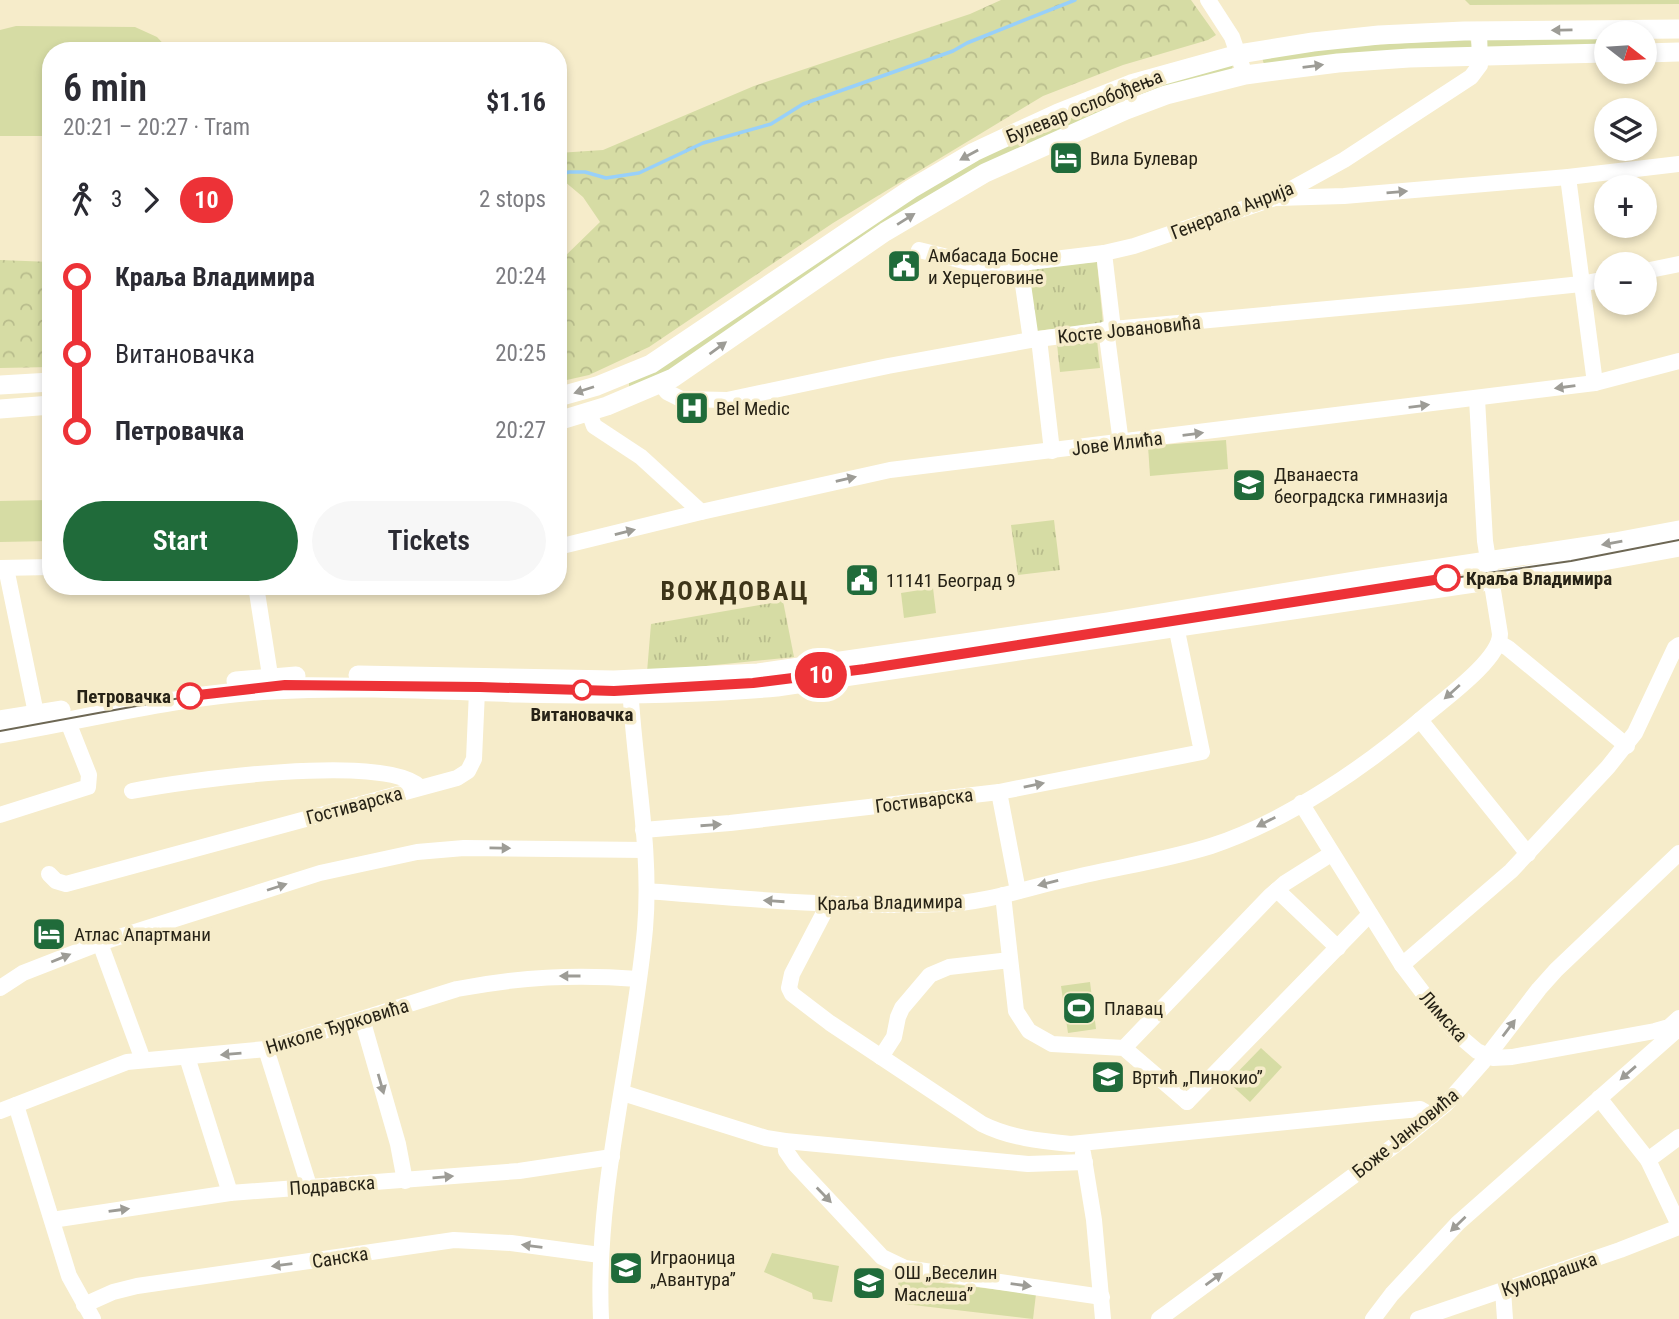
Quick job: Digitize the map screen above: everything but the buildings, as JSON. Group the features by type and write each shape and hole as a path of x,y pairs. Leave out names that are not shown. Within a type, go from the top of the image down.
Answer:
{"main road":[{"name":"Булевар ослобођења","path":"1657,29 1679,29"},
{"name":"Булевар ослобођења","path":"567,394 651,364 911,189 974,152 1058,113 1131,84 1239,54 1313,42 1379,35 1594,30"},
{"path":"1657,53 1679,52"},
{"name":"Булевар ослобођења","path":"567,418 624,400 661,384 698,363 885,232 985,173 1166,95 1245,75 1374,60 1480,55 1594,54"},
{"path":"615,379 624,400"},
{"path":"0,385 42,383"},
{"path":"0,409 42,406"},
{"path":"0,720 68,722 272,683 362,689 477,691 630,686 758,673 1108,622 1366,579 1489,571 1679,530"},
{"path":"0,734 37,720 198,685 412,675 726,691 777,687 1176,626 1489,571 1679,547"}],"street":[{"path":"1208,0 1232,37 1245,75"},
{"path":"1479,31 1480,55"},
{"name":"Генерала Анрија","path":"919,250 985,265 1020,264 1104,253 1146,242 1275,198 1323,173 1459,86 1478,70 1480,55"},
{"path":"1275,198 1568,177 1679,164"},
{"path":"1323,173 1321,188 1329,196"},
{"path":"1568,177 1595,383"},
{"path":"1104,253 1121,443"},
{"path":"1020,264 1035,339 1052,451"},
{"path":"1657,269 1679,264"},
{"name":"Косте Јовановића","path":"661,384 667,392 681,399 727,400 1035,339 1110,329 1594,281"},
{"name":"Јове Илића","path":"567,545 859,476 1595,383 1679,361"},
{"path":"1477,399 1489,571 1499,638 1627,746"},
{"path":"589,412 594,426 641,457 701,512"},
{"path":"37,720 3,568 42,567"},
{"path":"258,595 272,683"},
{"name":"Гостиварска","path":"643,830 730,823 999,792 1202,752 1176,626"},
{"name":"Краља Владимира","path":"647,891 828,905 943,904 1010,893 1210,846 1240,835 1301,803 1371,758 1420,720 1476,670 1499,638"},
{"path":"1402,965 1528,854 1627,746 1675,648 1679,645"},
{"path":"601,1319 600,1255 638,979 647,891 630,686"},
{"path":"420,788 457,778 471,768 474,759 477,691"},
{"path":"1420,720 1528,854"},
{"path":"0,815 89,785 89,775 68,722"},
{"name":"Гостиварска","path":"132,791 224,778 318,770 345,770 394,776 411,781 420,788"},
{"name":"Гостиварска","path":"49,874 56,881 66,884 420,788"},
{"path":"999,792 1010,893 1010,960 1016,1011 1029,1031 1052,1044 1124,1048 1187,1102 1192,1134"},
{"name":"Лимска","path":"1301,803 1402,965 1457,1034 1488,1056 1512,1057 1658,1038 1679,1018"},
{"path":"0,988 23,973 100,943 320,873 417,852 464,848 645,850"},
{"name":"Боже Јанковића","path":"1159,1319 1432,1116 1457,1093 1556,970 1679,853"},
{"path":"1124,1048 1277,890 1331,854"},
{"path":"1277,890 1338,948"},
{"path":"828,905 793,974 789,984 790,991 830,1023 994,1130 1026,1139 1082,1144 1398,1111 1423,1110 1432,1116"},
{"path":"1187,1102 1370,914"},
{"path":"100,943 143,1060"},
{"path":"881,1056 894,1037 902,1008 930,975 949,967 1010,960"},
{"name":"Николе Ђурковића","path":"0,1111 112,1067 143,1060 266,1049 438,994 486,983 565,975 638,979"},
{"path":"362,1018 398,1144 405,1181"},
{"path":"1373,1319 1392,1294 1458,1223 1599,1098 1658,1038 1679,1028"},
{"path":"266,1049 309,1186"},
{"path":"187,1057 230,1193"},
{"path":"623,1093 766,1138 785,1141 1028,1164 1085,1162"},
{"path":"1599,1098 1648,1160 1679,1226"},
{"path":"16,1105 69,1276 89,1312"},
{"path":"1648,1160 1679,1137"},
{"path":"785,1141 787,1154 795,1164 882,1257 893,1264 1102,1297"},
{"path":"1082,1144 1103,1319"},
{"name":"Подравска","path":"52,1220 230,1193 519,1171 612,1157"},
{"name":"Кумодрашка","path":"1418,1319 1679,1226"},
{"name":"Санска","path":"89,1312 113,1292 137,1286 454,1240 511,1243 600,1255"},
{"path":"1503,1290 1505,1319"}],"green space":[{"path":"1001,0 1191,0 1216,35 1208,40 1123,65 1043,96 833,223 649,347 589,375 567,380 567,254 600,222 583,197 567,184 567,152 603,150 754,86 970,14"},
{"path":"1465,0 1679,0 1679,4 1470,5"},
{"path":"16,26 135,27 162,42 42,42 42,136 0,136 0,30"},
{"path":"1594,37 1594,50 1487,49 1487,39"},
{"path":"1470,39 1473,48 1264,64 1262,58 1290,50"},
{"path":"1233,64 1232,70 1085,119 653,382 629,387 629,383 949,171 1095,101"},
{"path":"0,260 42,262 42,367 0,368"},
{"path":"1097,262 1103,323 1036,331 1028,268"},
{"path":"1097,340 1100,368 1060,372 1057,344"},
{"path":"1226,440 1228,469 1150,476 1148,446"},
{"path":"42,500 42,541 0,542 0,501"},
{"path":"1054,520 1060,570 1018,575 1011,525"},
{"path":"933,588 936,613 904,618 901,593"},
{"path":"783,601 794,657 647,672 651,624"},
{"name":"Плавац","path":"1090,982 1096,1029 1068,1033 1061,986"},
{"path":"1261,1048 1282,1067 1250,1102 1228,1082"},
{"path":"772,1253 839,1266 832,1302 813,1299 812,1293 764,1272"},
{"path":"899,1278 1036,1294 1033,1319 896,1303"}],"waterway":[{"path":"567,173 585,172 606,178 639,173 703,143 771,124 803,104 953,51 1075,0"}],"tram line":[{"path":"0,731 202,694 285,685 610,691 753,683 865,669 1571,561 1679,540"},
{"name":"10","path":"190,696 285,685 614,691 753,683 865,669 1447,578"}],"place":[{"name":"Вила Булевар","path":"1066,158"},
{"name":"Амбасада Босне и Херцеговине","path":"904,266"},
{"name":"Bel Medic","path":"692,408"},
{"name":"Дванаеста београдска гимназија","path":"1249,485"},
{"name":"Краља Владимира","path":"1447,578"},
{"name":"11141 Београд 9","path":"862,580"},
{"name":"Витановачка","path":"582,690"},
{"name":"Петровачка","path":"190,696"},
{"name":"Атлас Апартмани","path":"49,934"},
{"name":"Плавац","path":"1079,1008"},
{"name":"Вртић „Пинокио”","path":"1108,1077"},
{"name":"Играоница „Авантура”","path":"626,1268"},
{"name":"ОШ „Веселин Маслеша”","path":"869,1283"}],"district":[{"name":"ВОЖДОВАЦ","path":"735,591"}]}
